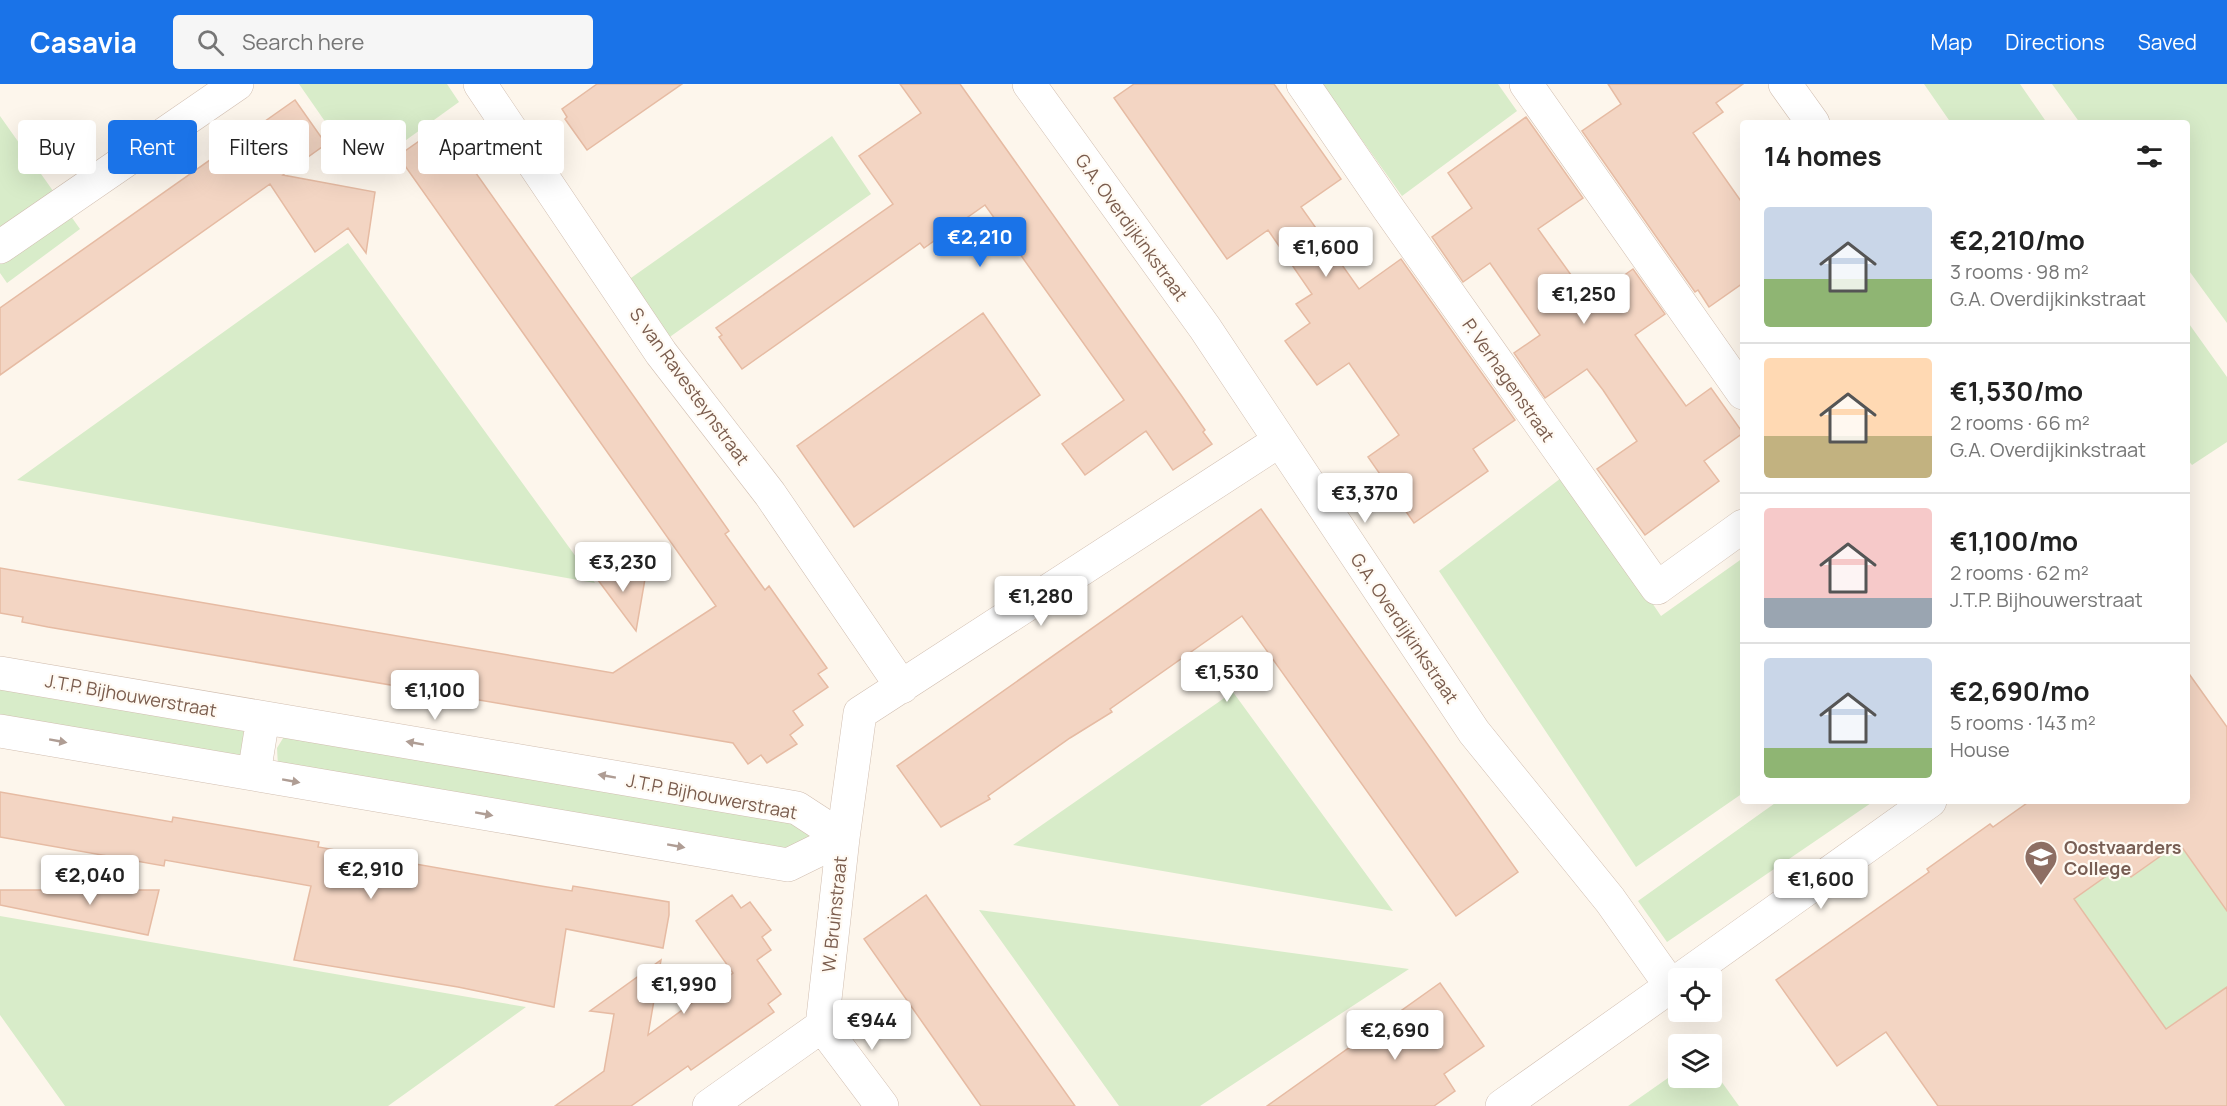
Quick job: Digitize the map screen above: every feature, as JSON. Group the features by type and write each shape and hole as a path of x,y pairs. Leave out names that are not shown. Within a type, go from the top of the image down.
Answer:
{"street":[{"path":"0,247 237,84"},
{"name":"S. van Ravesteynstraat","path":"480,84 661,353 770,494 902,687"},
{"name":"G.A. Overdijkinkstraat","path":"1029,84 1205,328 1474,732 1668,971"},
{"name":"P. Verhagenstraat","path":"1303,84 1657,588 1740,528"},
{"path":"1526,84 1740,389"},
{"path":"1785,84 1811,120"},
{"path":"0,731 788,865 843,838 860,713 1279,441"},
{"name":"J.T.P. Bijhouwerstraat","path":"0,673 797,808 843,838"},
{"path":"254,774 262,718"},
{"path":"1697,968 1926,804"},
{"name":"W. Bruinstraat","path":"822,1026 843,838"},
{"path":"1502,1106 1668,988"},
{"path":"708,1106 822,1026 882,1106"}],"green space":[{"path":"299,84 447,84 459,102 434,120 418,120 418,131 406,140 406,120 324,120"},
{"path":"1322,84 1498,84 1517,111 1402,196"},
{"path":"1924,84 2020,84 2045,120 1949,120"},
{"path":"2052,84 2227,84 2227,323 2190,272 2190,120 2078,120"},
{"path":"0,116 18,141 18,174 41,174 80,229 7,283 0,273"},
{"path":"832,136 871,194 643,356 604,297"},
{"path":"348,243 595,583 17,480"},
{"path":"2190,325 2227,377 2227,442 2192,465 2190,463"},
{"path":"1565,475 1661,616 1740,560 1740,795 1636,867 1439,571"},
{"path":"0,680 243,729 246,744 239,757 0,723"},
{"path":"1233,692 1393,911 1013,845"},
{"path":"285,735 792,817 807,827 810,843 800,856 278,766 277,748"},
{"path":"1774,804 1870,804 1667,942 1638,901"},
{"path":"2170,831 2227,911 2227,987 2166,1029 2074,899 2122,865 2132,877 2162,855 2154,843"},
{"path":"979,910 1409,969 1200,1106 1119,1106"},
{"path":"0,916 526,1007 388,1106 65,1106 0,1015"},
{"path":"1668,1078 1668,1088 1722,1088 1722,1082 1739,1106 1628,1106"}],"building":[{"path":"597,84 682,84 587,150 565,119 567,117 562,109"},
{"path":"900,84 960,84 1181,395 1212,444 1173,470 1146,431 1085,475 1062,444 1124,400 985,205 924,248 920,243 742,369 719,337 722,335 716,328 893,204 859,156 921,113"},
{"path":"1134,84 1274,84 1341,179 1301,207 1359,289 1401,259 1515,420 1473,449 1488,471 1414,523 1368,457 1399,435 1349,363 1317,385 1285,341 1310,323 1296,304 1312,294 1268,230 1227,259 1114,98"},
{"path":"1608,84 1743,84 1716,103 1723,112 1693,133 1740,200 1740,285 1709,307 1698,290 1695,292 1582,131 1621,104"},
{"path":"295,100 321,137 321,148 309,156 309,120 267,120"},
{"path":"1526,117 1583,198 1538,229 1589,300 1633,269 1665,314 1635,335 1686,406 1711,388 1740,429 1740,435 1704,461 1719,481 1645,535 1597,469 1637,441 1603,390 1587,369 1545,398 1514,353 1540,335 1490,263 1463,282 1432,237 1472,208 1448,173"},
{"path":"418,142 418,174 477,174 729,531 725,534 765,590 769,586 827,668 818,674 828,687 793,711 803,725 790,735 797,744 767,763 761,755 748,764 733,743 48,627 22,622 23,617 0,613 0,568 613,673 716,606 406,167 406,150"},
{"path":"209,161 209,174 284,174 375,192 366,253 348,228 315,252 270,184 0,375 0,308 190,174 197,174 197,169"},
{"path":"983,313 1040,395 854,527 797,446"},
{"path":"1261,509 1518,872 1456,916 1242,616 1110,709 1112,712 1070,738 988,796 990,799 941,827 897,766"},
{"path":"589,568 645,579 636,631"},
{"name":"Oostvaarders College","path":"2190,675 2227,727 2227,911 2179,843 2131,877 2122,865 2074,899 2166,1029 2227,987 2227,1106 1938,1106 1886,1032 1837,1066 1776,980 1929,872 1927,869 1990,824 1993,827 2026,804 2190,804"},
{"path":"0,792 172,822 173,817 319,842 318,847 541,886 572,891 573,886 669,902 663,948 566,929 554,1007 458,987 294,960 311,886 165,860 164,866 0,837"},
{"path":"0,890 159,890 148,935 0,905"},
{"path":"732,895 741,908 750,902 771,930 762,937 771,950 757,960 781,994 768,1004 774,1012 691,1070 688,1066 631,1106 555,1106 604,1071 614,1014 590,1011 661,960 648,1035 733,973 696,921"},
{"path":"926,895 1075,1106 981,1106 864,939"},
{"path":"1440,983 1484,1046 1444,1074 1455,1091 1434,1106 1267,1106"}],"place":[{"name":"Oostvaarders College","path":"2041,886"}]}
